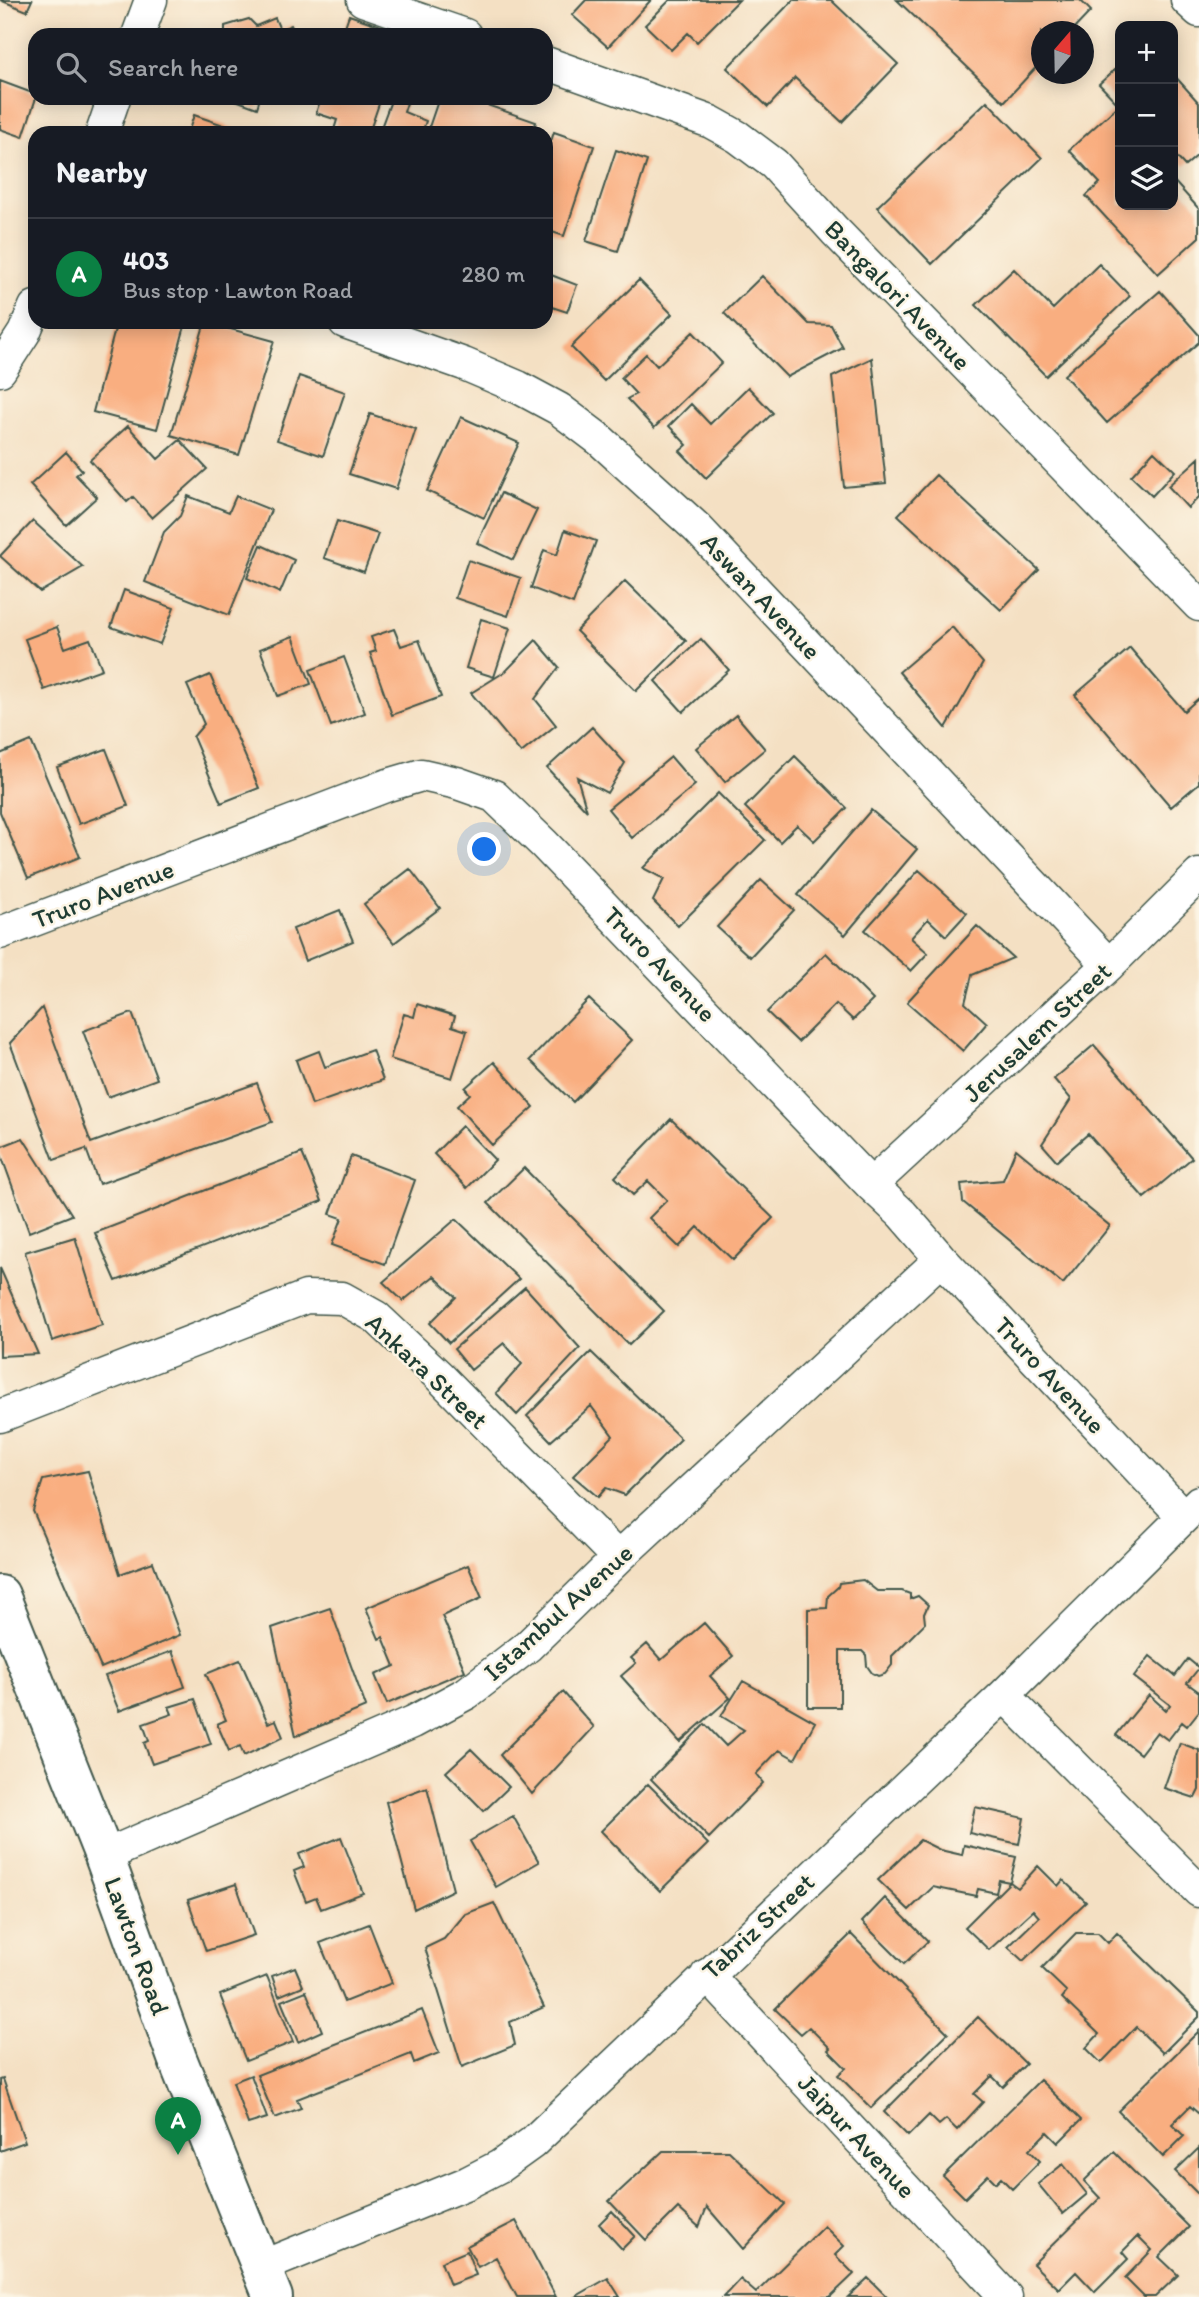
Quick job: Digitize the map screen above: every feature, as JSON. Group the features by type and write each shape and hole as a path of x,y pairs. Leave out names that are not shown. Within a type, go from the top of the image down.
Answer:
{"street":[{"path":"141,28 151,0"},
{"path":"363,0 444,28"},
{"path":"1187,0 1199,11"},
{"name":"Bangalori Avenue","path":"553,66 711,122 738,137 774,164 835,231 1199,605"},
{"path":"104,126 112,105"},
{"path":"0,370 28,324"},
{"name":"Aswan Avenue","path":"365,329 464,364 518,387 559,409 600,440 698,528 1109,965"},
{"name":"Truro Avenue","path":"0,933 388,785 422,775 457,783 494,796 544,844 871,1185 902,1214 940,1259 1191,1509"},
{"name":"Jerusalem Street","path":"871,1185 1109,965 1199,875"},
{"name":"Istambul Avenue","path":"104,1856 413,1722 467,1693 528,1646 618,1558 940,1259"},
{"name":"Ankara Street","path":"0,1416 306,1297 342,1298 376,1317 439,1376 618,1558"},
{"name":"Tabriz Street","path":"267,2282 500,2166 532,2143 1004,1695 1191,1509"},
{"name":"Lawton Road","path":"0,1595 104,1856 177,2057 267,2282"},
{"path":"1004,1695 1199,1891"},
{"name":"Jaipur Avenue","path":"707,1975 1006,2297"}],"building":[{"path":"0,0 32,0 27,11"},
{"path":"586,0 651,0 608,47 572,15"},
{"path":"670,0 739,0 697,42 688,33 671,50 645,25"},
{"path":"793,0 831,0 898,64 842,122 795,78 768,107 727,68"},
{"path":"897,0 1080,0 1091,11 1081,21 1031,21 1031,73 1004,102"},
{"path":"349,15 387,28 344,28"},
{"path":"275,18 279,28 225,28 249,19 256,26"},
{"path":"1115,70 1115,101 1099,84"},
{"path":"1178,80 1199,103 1199,154 1185,166 1178,158"},
{"path":"0,81 28,91 28,105 34,105 23,137 0,129"},
{"path":"987,101 1042,158 932,264 877,207"},
{"path":"319,105 379,105 371,126 335,126 337,120 316,113"},
{"path":"389,105 406,105 404,112 426,121 424,126 382,126"},
{"path":"437,105 487,105 536,122 535,126 429,126"},
{"path":"1115,109 1115,210 1178,210 1178,186 1199,209 1199,237 1158,274 1086,196 1100,183 1069,150"},
{"path":"194,115 226,126 190,126"},
{"path":"554,132 594,146 564,236 553,232"},
{"path":"616,150 647,161 618,251 586,241"},
{"path":"1099,264 1130,296 1046,376 976,305 1014,269 1053,309"},
{"path":"553,276 577,285 567,312 553,307"},
{"path":"762,276 809,324 831,325 843,348 787,377 724,313"},
{"path":"639,280 672,314 604,381 571,347"},
{"path":"1160,291 1199,335 1199,342 1107,423 1064,375"},
{"path":"115,329 184,329 157,429 93,412"},
{"path":"203,329 230,329 274,341 239,455 171,435"},
{"path":"693,332 722,363 654,428 627,399 636,394 621,378 646,354 657,366"},
{"path":"872,358 886,483 844,487 832,377"},
{"path":"299,376 345,392 323,456 277,440"},
{"path":"748,387 773,413 706,478 680,451 687,445 669,426 691,404 710,424"},
{"path":"370,414 416,429 396,489 349,474"},
{"path":"461,417 519,443 484,518 427,491"},
{"path":"128,426 158,459 180,440 207,469 152,518 133,497 127,502 90,460"},
{"path":"1154,451 1175,471 1152,496 1131,476"},
{"path":"66,452 82,470 76,475 97,497 66,525 30,485"},
{"path":"1199,458 1199,497 1188,508 1168,486"},
{"path":"936,475 1039,570 1001,610 898,515"},
{"path":"501,493 537,510 513,560 477,543"},
{"path":"188,496 229,512 236,496 271,510 229,615 145,582 164,532 180,516"},
{"path":"33,521 83,567 40,592 0,556"},
{"path":"337,521 378,534 364,572 324,558"},
{"path":"565,530 596,541 573,604 531,588 544,550 557,555"},
{"path":"261,545 294,560 280,593 247,578"},
{"path":"468,560 521,578 508,616 455,598"},
{"path":"625,581 686,641 636,691 576,631"},
{"path":"124,590 174,608 160,644 111,627"},
{"path":"481,619 510,628 494,677 466,668"},
{"path":"57,627 65,648 90,639 102,669 44,690 25,639"},
{"path":"952,627 983,663 946,728 899,672"},
{"path":"394,629 401,646 419,640 441,697 392,715 370,653 376,651 371,637"},
{"path":"293,636 311,684 278,696 260,649"},
{"path":"701,639 729,670 683,712 655,681"},
{"path":"536,640 559,667 535,699 556,725 521,753 471,693 506,671"},
{"path":"1130,648 1184,711 1199,698 1199,783 1171,807 1075,695"},
{"path":"344,657 365,713 331,726 310,670"},
{"path":"210,675 259,788 221,803 193,737 204,724 187,685"},
{"path":"736,715 765,749 725,782 696,748"},
{"path":"592,727 625,763 607,793 577,777 587,811 547,768"},
{"path":"31,741 80,857 28,878 0,812 0,754"},
{"path":"106,749 128,806 79,824 57,767"},
{"path":"795,756 847,808 814,841 797,825 780,842 745,807"},
{"path":"671,757 695,785 632,838 608,809"},
{"path":"718,793 765,840 678,926 653,901 664,879 643,868"},
{"path":"871,810 917,849 845,935 798,895"},
{"path":"410,869 440,908 394,943 364,904"},
{"path":"919,870 967,913 946,936 928,919 911,938 928,953 911,971 865,930"},
{"path":"761,880 794,910 750,957 717,927"},
{"path":"340,910 353,941 305,961 293,929"},
{"path":"977,926 1013,958 972,975 965,1003 987,1023 963,1051 907,1002"},
{"path":"826,953 873,1000 853,1020 836,1004 798,1042 767,1012"},
{"path":"589,999 632,1040 573,1102 530,1060"},
{"path":"417,1004 455,1016 452,1026 467,1031 452,1078 390,1059 404,1014 414,1017"},
{"path":"42,1008 91,1143 257,1083 272,1122 99,1184 86,1149 54,1160 10,1043"},
{"path":"132,1013 157,1079 108,1097 83,1031"},
{"path":"1094,1045 1192,1158 1144,1198 1088,1134 1057,1161 1042,1144 1071,1099 1054,1079"},
{"path":"372,1050 383,1080 312,1105 296,1060 319,1051 325,1067"},
{"path":"494,1062 534,1107 492,1145 457,1106 470,1094 465,1088"},
{"path":"671,1119 773,1218 733,1260 698,1227 679,1247 649,1218 667,1200 648,1181 633,1195 615,1177"},
{"path":"462,1126 495,1160 467,1188 434,1154"},
{"path":"23,1138 72,1215 29,1232 0,1152 0,1147"},
{"path":"1016,1149 1110,1226 1063,1284 963,1202 961,1184 1003,1180"},
{"path":"302,1153 322,1201 116,1281 95,1233"},
{"path":"351,1156 415,1180 385,1264 332,1245 342,1218 330,1214"},
{"path":"524,1168 664,1311 629,1345 488,1203"},
{"path":"456,1219 519,1279 449,1343 430,1323 456,1297 434,1276 403,1301 383,1282"},
{"path":"75,1237 102,1325 52,1341 25,1252"},
{"path":"0,1268 38,1354 0,1356"},
{"path":"525,1287 580,1348 517,1415 496,1393 522,1364 504,1343 471,1370 454,1349"},
{"path":"591,1352 681,1439 625,1495 606,1488 598,1497 573,1476 613,1436 591,1406 551,1441 527,1416"},
{"path":"88,1471 120,1574 153,1562 180,1635 101,1668 33,1511 43,1480"},
{"path":"468,1565 482,1598 442,1616 465,1671 387,1704 375,1675 395,1666 383,1637 379,1639 366,1608"},
{"path":"863,1580 877,1591 902,1591 910,1594 910,1599 918,1596 928,1605 924,1614 925,1623 892,1656 892,1665 885,1674 878,1676 872,1673 862,1651 840,1651 840,1707 808,1707 808,1609 827,1608 828,1596 839,1583"},
{"path":"330,1608 366,1707 296,1736 272,1628"},
{"path":"704,1623 733,1656 710,1676 730,1698 680,1742 621,1676 636,1663 631,1658 647,1644 661,1660"},
{"path":"172,1651 185,1687 119,1711 105,1676"},
{"path":"1150,1656 1175,1676 1188,1659 1199,1668 1187,1683 1199,1692 1199,1711 1187,1726 1182,1722 1168,1740 1157,1732 1140,1754 1116,1735 1149,1695 1166,1710 1170,1705 1134,1677"},
{"path":"240,1660 268,1723 276,1720 283,1737 244,1756 240,1746 229,1751 217,1724 226,1720 206,1674"},
{"path":"743,1681 815,1722 795,1759 779,1750 756,1774 763,1783 709,1838 651,1779 705,1724 726,1746 744,1730 721,1716"},
{"path":"563,1692 594,1727 532,1794 500,1755"},
{"path":"195,1699 211,1744 152,1764 144,1743 149,1741 143,1724 172,1714 169,1707"},
{"path":"1180,1743 1199,1750 1199,1790 1195,1798 1164,1788"},
{"path":"471,1749 509,1787 484,1811 446,1772"},
{"path":"648,1784 708,1844 660,1891 601,1831"},
{"path":"427,1787 453,1890 414,1909 386,1802"},
{"path":"975,1807 1024,1818 1019,1844 969,1833"},
{"path":"513,1816 539,1862 496,1887 470,1841"},
{"path":"341,1837 363,1893 321,1909 316,1897 306,1901 294,1871 304,1867 299,1854"},
{"path":"920,1840 940,1850 962,1855 964,1845 1016,1857 1010,1882 999,1880 996,1893 978,1889 976,1896 933,1887 909,1910 878,1880"},
{"path":"1038,1866 1058,1886 1063,1880 1086,1902 1023,1961 1008,1947 1039,1917 1033,1910 989,1950 965,1927 1010,1882 1018,1888"},
{"path":"236,1884 254,1935 206,1951 188,1900"},
{"path":"885,1898 928,1941 904,1964 862,1922"},
{"path":"494,1903 544,2007 510,2022 515,2045 462,2067 425,1948 444,1939 465,1914"},
{"path":"369,1924 392,1983 344,2002 320,1943"},
{"path":"1076,1933 1098,1933 1108,1943 1117,1933 1199,2012 1199,2017 1163,2053 1136,2027 1101,2063 1086,2048 1099,2034 1062,1998 1067,1992 1042,1968"},
{"path":"851,1934 948,2033 871,2108 838,2075 846,2068 828,2050 830,2048 809,2027 801,2034 775,2009"},
{"path":"295,1967 303,1986 279,1996 272,1976"},
{"path":"267,1976 293,2042 246,2061 220,1995"},
{"path":"306,1991 322,2031 298,2042 281,2001"},
{"path":"422,2010 439,2053 414,2063 411,2054 297,2099 301,2108 275,2118 257,2075"},
{"path":"978,2017 1026,2064 1003,2087 992,2076 974,2094 983,2102 957,2130 946,2119 939,2125 929,2115 908,2136 884,2112"},
{"path":"1199,2031 1199,2114 1190,2106 1172,2124 1184,2136 1163,2157 1118,2111"},
{"path":"251,2075 267,2118 248,2124 233,2082"},
{"path":"3,2079 25,2142 0,2151 0,2080"},
{"path":"1040,2080 1081,2120 1058,2143 1047,2132 1029,2150 1040,2161 1012,2189 1001,2178 996,2183 988,2175 965,2198 943,2176"},
{"path":"1199,2148 1199,2195 1175,2171"},
{"path":"663,2151 729,2151 785,2204 743,2249 707,2207 699,2227 678,2208 646,2240 609,2201"},
{"path":"1114,2152 1189,2227 1159,2257 1178,2275 1155,2297 1144,2297 1125,2278 1152,2250 1138,2236 1122,2252 1128,2259 1095,2292 1076,2272 1059,2289 1033,2264 1100,2198 1084,2181"},
{"path":"1063,2164 1087,2194 1063,2214 1038,2184"},
{"path":"612,2211 635,2236 622,2249 599,2224"},
{"path":"516,2221 556,2297 517,2297 496,2257 478,2267 467,2246"},
{"path":"824,2226 844,2246 835,2255 854,2274 830,2297 723,2297 740,2279 756,2293"},
{"path":"467,2251 476,2275 450,2285 441,2262"},
{"path":"608,2278 620,2297 575,2297"},
{"path":"868,2278 887,2297 848,2297"}],"place":[{"name":"403","path":"178,2155"}]}
